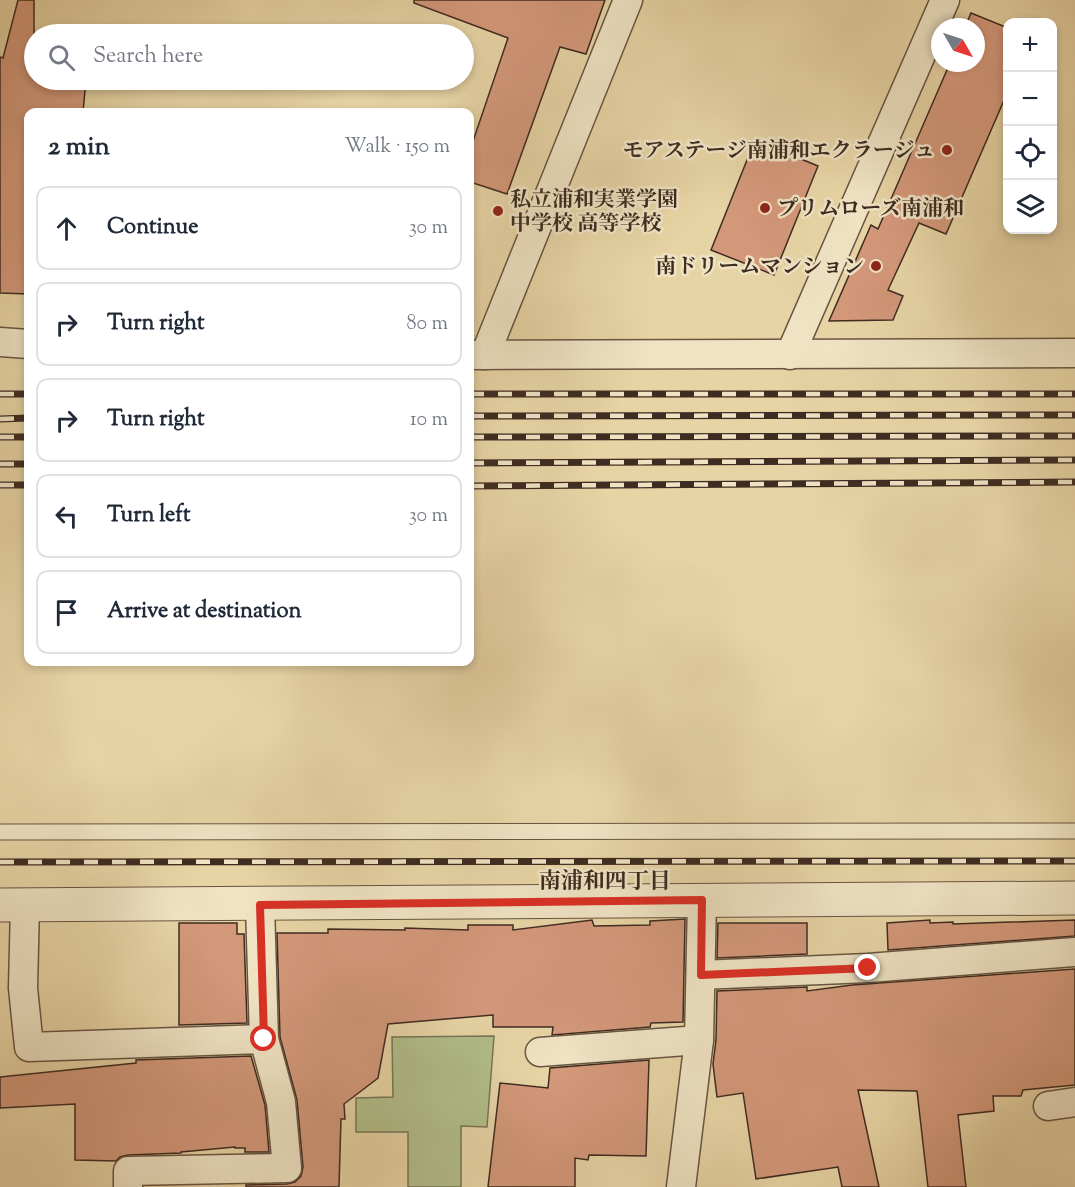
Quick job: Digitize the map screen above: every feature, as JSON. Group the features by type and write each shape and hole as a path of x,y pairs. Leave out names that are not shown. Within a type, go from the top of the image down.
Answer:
{"street":[{"path":"628,0 477,355 1075,353"},
{"path":"790,355 939,2"},
{"path":"0,342 24,344"},
{"path":"264,1039 29,1047 13,905 1075,898"},
{"path":"681,1187 699,1040 702,900"},
{"path":"128,1187 128,1171 287,1168 281,1102 264,1039 260,905"},
{"path":"701,975 868,968 1075,952"},
{"path":"540,1052 699,1040"}],"lane":[{"path":"0,832 1075,831"}],"green space":[{"path":"494,1036 487,1127 461,1126 461,1187 408,1187 408,1132 356,1132 356,1098 393,1097 392,1037"}],"building":[{"path":"18,0 34,0 34,24 24,24 24,90 85,90 83,108 24,108 24,294 0,293 0,57 3,58"},
{"path":"414,0 605,0 586,54 560,47 507,194 474,183 474,138 508,38 414,3"},
{"name":"モアステージ南浦和エクラージュ","path":"971,13 983,18 969,18"},
{"name":"モアステージ南浦和エクラージュ","path":"985,19 1003,26 1003,103 946,234 919,223 888,290 903,296 893,320 829,321 871,225 878,229 946,72 985,72"},
{"name":"プリムローズ南浦和","path":"755,140 818,166 774,275 711,250"},
{"path":"685,919 683,1022 651,1023 650,1027 552,1035 553,1027 493,1027 493,1015 388,1024 378,1078 344,1104 345,1119 341,1119 339,1187 246,1187 246,1185 295,1182 301,1176 303,1167 297,1100 280,1037 277,933 328,933 328,929 468,930 468,925 513,925 513,930 592,920 594,926 650,925 650,921"},
{"path":"930,920 930,923 953,922 953,924 1075,920 1075,936 888,950 887,923"},
{"path":"179,923 237,923 237,934 244,934 247,1023 179,1025"},
{"path":"718,923 807,923 807,954 717,958"},
{"path":"1075,969 1075,1085 1023,1090 1021,1096 993,1096 994,1111 958,1115 966,1187 928,1187 917,1091 858,1090 879,1187 842,1187 838,1167 756,1179 743,1093 717,1097 713,1064 717,991 807,987 807,991 852,985"},
{"path":"251,1056 265,1105 269,1152 245,1152 245,1148 235,1147 181,1153 128,1155 116,1161 75,1160 75,1104 0,1108 0,1077 136,1063 136,1060"},
{"path":"649,1060 646,1156 589,1155 588,1160 575,1158 575,1187 488,1187 500,1083 548,1088 550,1068"}],"railway":[{"path":"0,394 24,394"},
{"path":"474,394 1075,394"},
{"path":"474,416 1075,415"},
{"path":"0,419 24,418"},
{"path":"474,437 1075,436"},
{"path":"0,437 24,437"},
{"path":"474,463 1075,460"},
{"path":"0,464 24,464"},
{"path":"474,486 1075,482"},
{"path":"0,485 24,485"},
{"path":"0,862 1075,861"}],"place":[{"name":"モアステージ南浦和エクラージュ","path":"947,150"},
{"name":"プリムローズ南浦和","path":"765,208"},
{"name":"私立浦和実業学園 中学校 高等学校","path":"498,211"},
{"name":"南ドリームマンション","path":"876,266"}],"district":[{"name":"南浦和四丁目","path":"605,880"}],"route":[{"path":"264,1039 260,905 702,900 701,975 868,968"}]}
